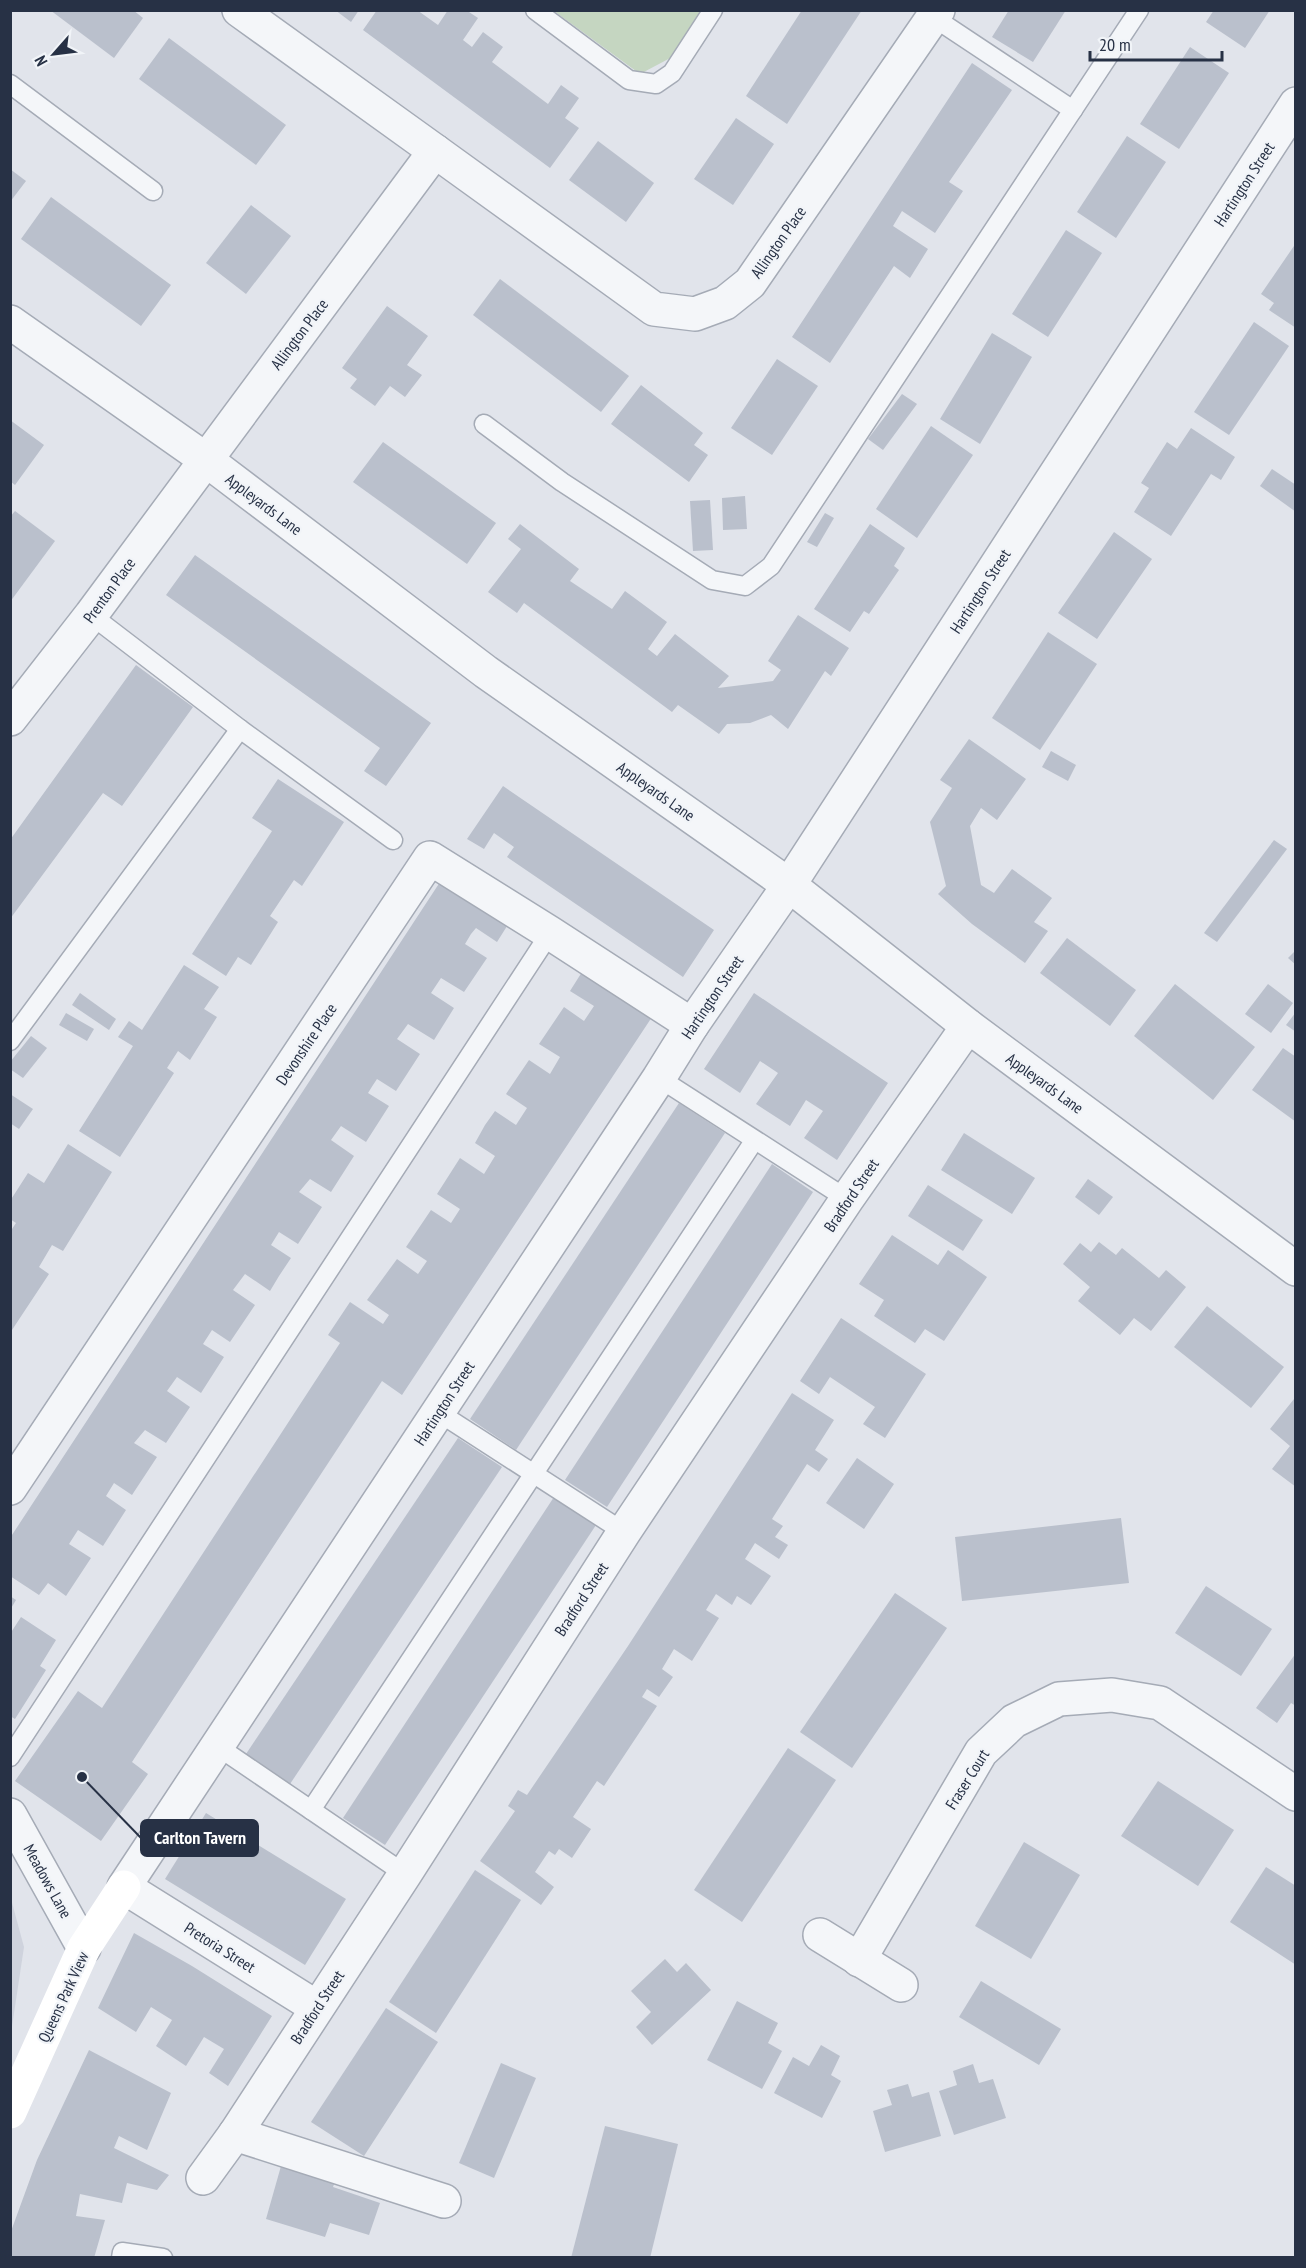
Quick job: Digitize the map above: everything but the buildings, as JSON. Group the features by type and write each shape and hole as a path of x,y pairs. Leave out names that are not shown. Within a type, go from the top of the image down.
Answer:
{"street":[{"name":"Allington Place","path":"239,10 654,309 695,314 725,303 750,283 932,13"},
{"name":"Hartington Street","path":"124,1887 692,1025 789,885 1296,104"},
{"name":"Allington Place","path":"205,459 435,151"},
{"name":"Appleyards Lane","path":"10,322 205,459 486,672 789,885 968,1026 1296,1269"},
{"name":"Prenton Place","path":"10,719 91,615 205,459"},
{"name":"Devonshire Place","path":"10,1488 430,858 692,1025"},
{"name":"Bradford Street","path":"203,2178 235,2134 405,1874 624,1532 847,1199 968,1026"},
{"name":"Fraser Court","path":"860,1960 981,1752 1014,1721 1059,1699 1112,1695 1160,1703 1296,1794"},
{"name":"Meadows Lane","path":"10,1815 84,1948"},
{"name":"Queens Park View","path":"10,2112 84,1948 124,1887"},
{"name":"Pretoria Street","path":"124,1887 316,2007"},
{"path":"820,1935 901,1985"},
{"path":"235,2134 444,2201"}],"lane":[{"path":"535,10 629,80 657,84 672,73 713,10"},
{"path":"483,424 562,482 711,580 745,586 771,566 1139,10"},
{"path":"932,13 1073,110"},
{"path":"10,84 153,191"},
{"path":"91,615 240,729 393,840"},
{"path":"10,1041 240,729"},
{"path":"10,1757 550,933"},
{"path":"659,1078 847,1199"},
{"path":"312,1810 754,1141"},
{"path":"438,1412 532,1475 624,1532"},
{"path":"217,1746 405,1874"},
{"path":"121,2258 122,2252 163,2258"}],"shaded area":[{"path":"11,1899 24,1947 11,2033"}],"green space":[{"path":"554,11 703,11 676,55 640,74"}],"place":[{"name":"Carlton Tavern","path":"82,1777"}]}
